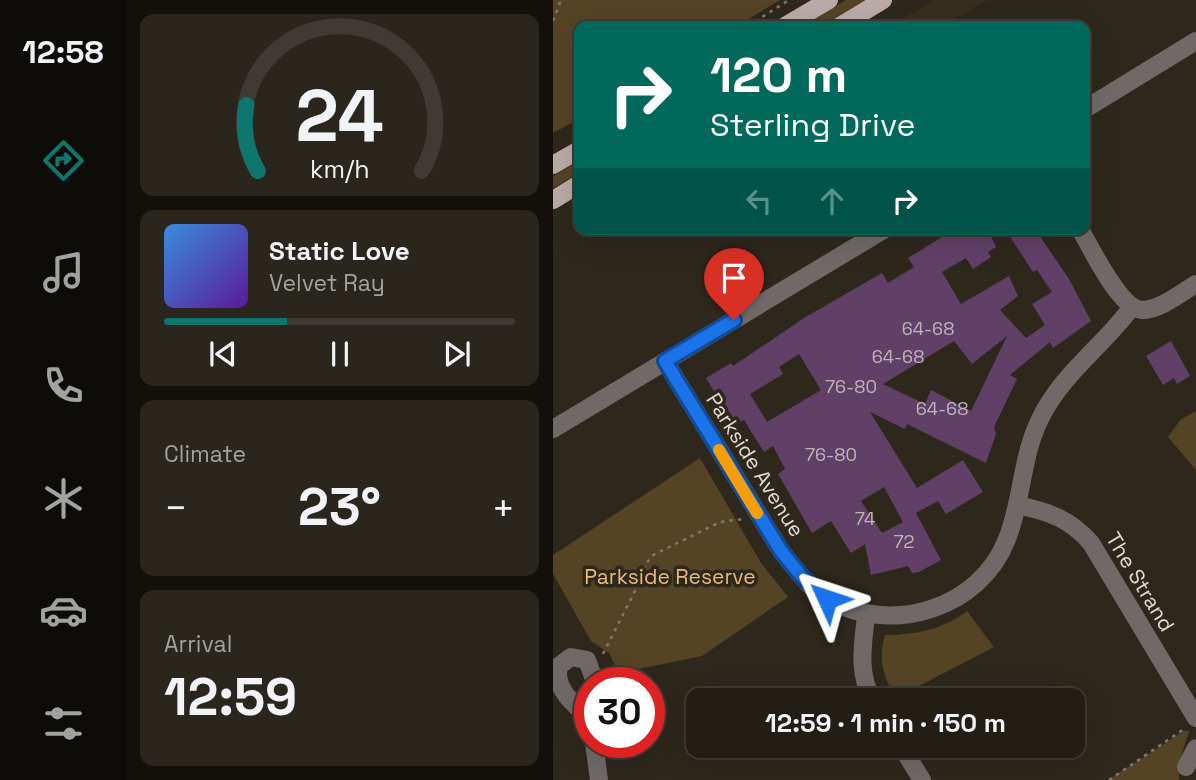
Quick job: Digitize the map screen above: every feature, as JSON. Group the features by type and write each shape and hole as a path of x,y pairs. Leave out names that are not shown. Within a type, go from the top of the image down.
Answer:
{"main road":[{"path":"793,21 829,0"},
{"path":"848,21 883,0"},
{"path":"553,165 574,153"},
{"path":"553,200 574,187"}],"street":[{"path":"1090,106 1196,41"},
{"path":"553,429 875,235"},
{"path":"1084,235 1119,295 1132,307 1143,310 1196,284"},
{"name":"Parkside Avenue","path":"665,361 781,551 803,578 827,599 866,616 895,617 925,612 949,601 975,583 994,563 1007,540 1029,442 1041,416 1057,389 1115,330 1132,307"},
{"name":"The Strand","path":"1017,505 1052,513 1076,526 1091,543 1191,724"},
{"path":"866,616 862,660 866,688"},
{"path":"574,704 560,685 557,671 563,661 578,657 587,660 590,667"},
{"path":"1186,767 1196,748"},
{"path":"596,758 599,780"},
{"path":"908,758 922,780"}],"path":[{"path":"553,21 561,0"},
{"path":"756,21 789,0"},
{"path":"603,654 638,587 645,565 653,555 720,522 742,520"},
{"path":"1109,780 1191,724"}],"shaded area":[{"path":"934,0 987,0 951,21 899,21"}],"green space":[{"path":"553,0 780,0 745,21 574,21 574,122 553,133"},
{"path":"846,0 865,0 830,21 811,21"},
{"path":"574,164 574,176 553,188 553,176"},
{"path":"1196,411 1196,470 1168,437 1180,420"},
{"name":"Parkside Reserve","path":"700,458 761,563 788,597 702,656 648,667 616,667 609,653 591,641 553,574 553,555"},
{"path":"967,611 994,647 915,688 891,688 883,668 885,635 929,630"},
{"path":"1184,731 1189,731 1179,763 1179,780 1108,780"}],"building":[{"path":"945,235 990,235 996,247 988,252 991,257 973,269 966,258 942,272 961,304 1009,276 1018,296 1000,310 1026,338 1045,325 1032,304 1052,292 1037,270 1033,272 1009,235 1039,235 1069,279 1091,321 1053,348 1050,342 1010,375 1017,379 994,427 996,434 986,463 907,424 905,429 870,412 917,488 963,460 983,492 946,514 938,501 916,513 941,560 919,572 912,573 908,566 871,575 865,544 851,553 831,521 812,533 778,474 785,469 773,446 764,452 744,420 734,425 706,378 731,363 733,366 804,318 882,273 888,283 914,267 908,258","holes":["1007,336 971,411 931,390 925,404 883,384 954,341 972,364","799,354 821,390 767,422 750,394 783,374 779,367","884,487 903,522 882,533 861,501"]},
{"path":"1171,341 1190,376 1177,384 1174,378 1163,385 1146,356"}],"slow traffic":[{"path":"719,450 757,513"}],"route":[{"path":"734,320 665,361 781,551 803,578 827,599"}]}
